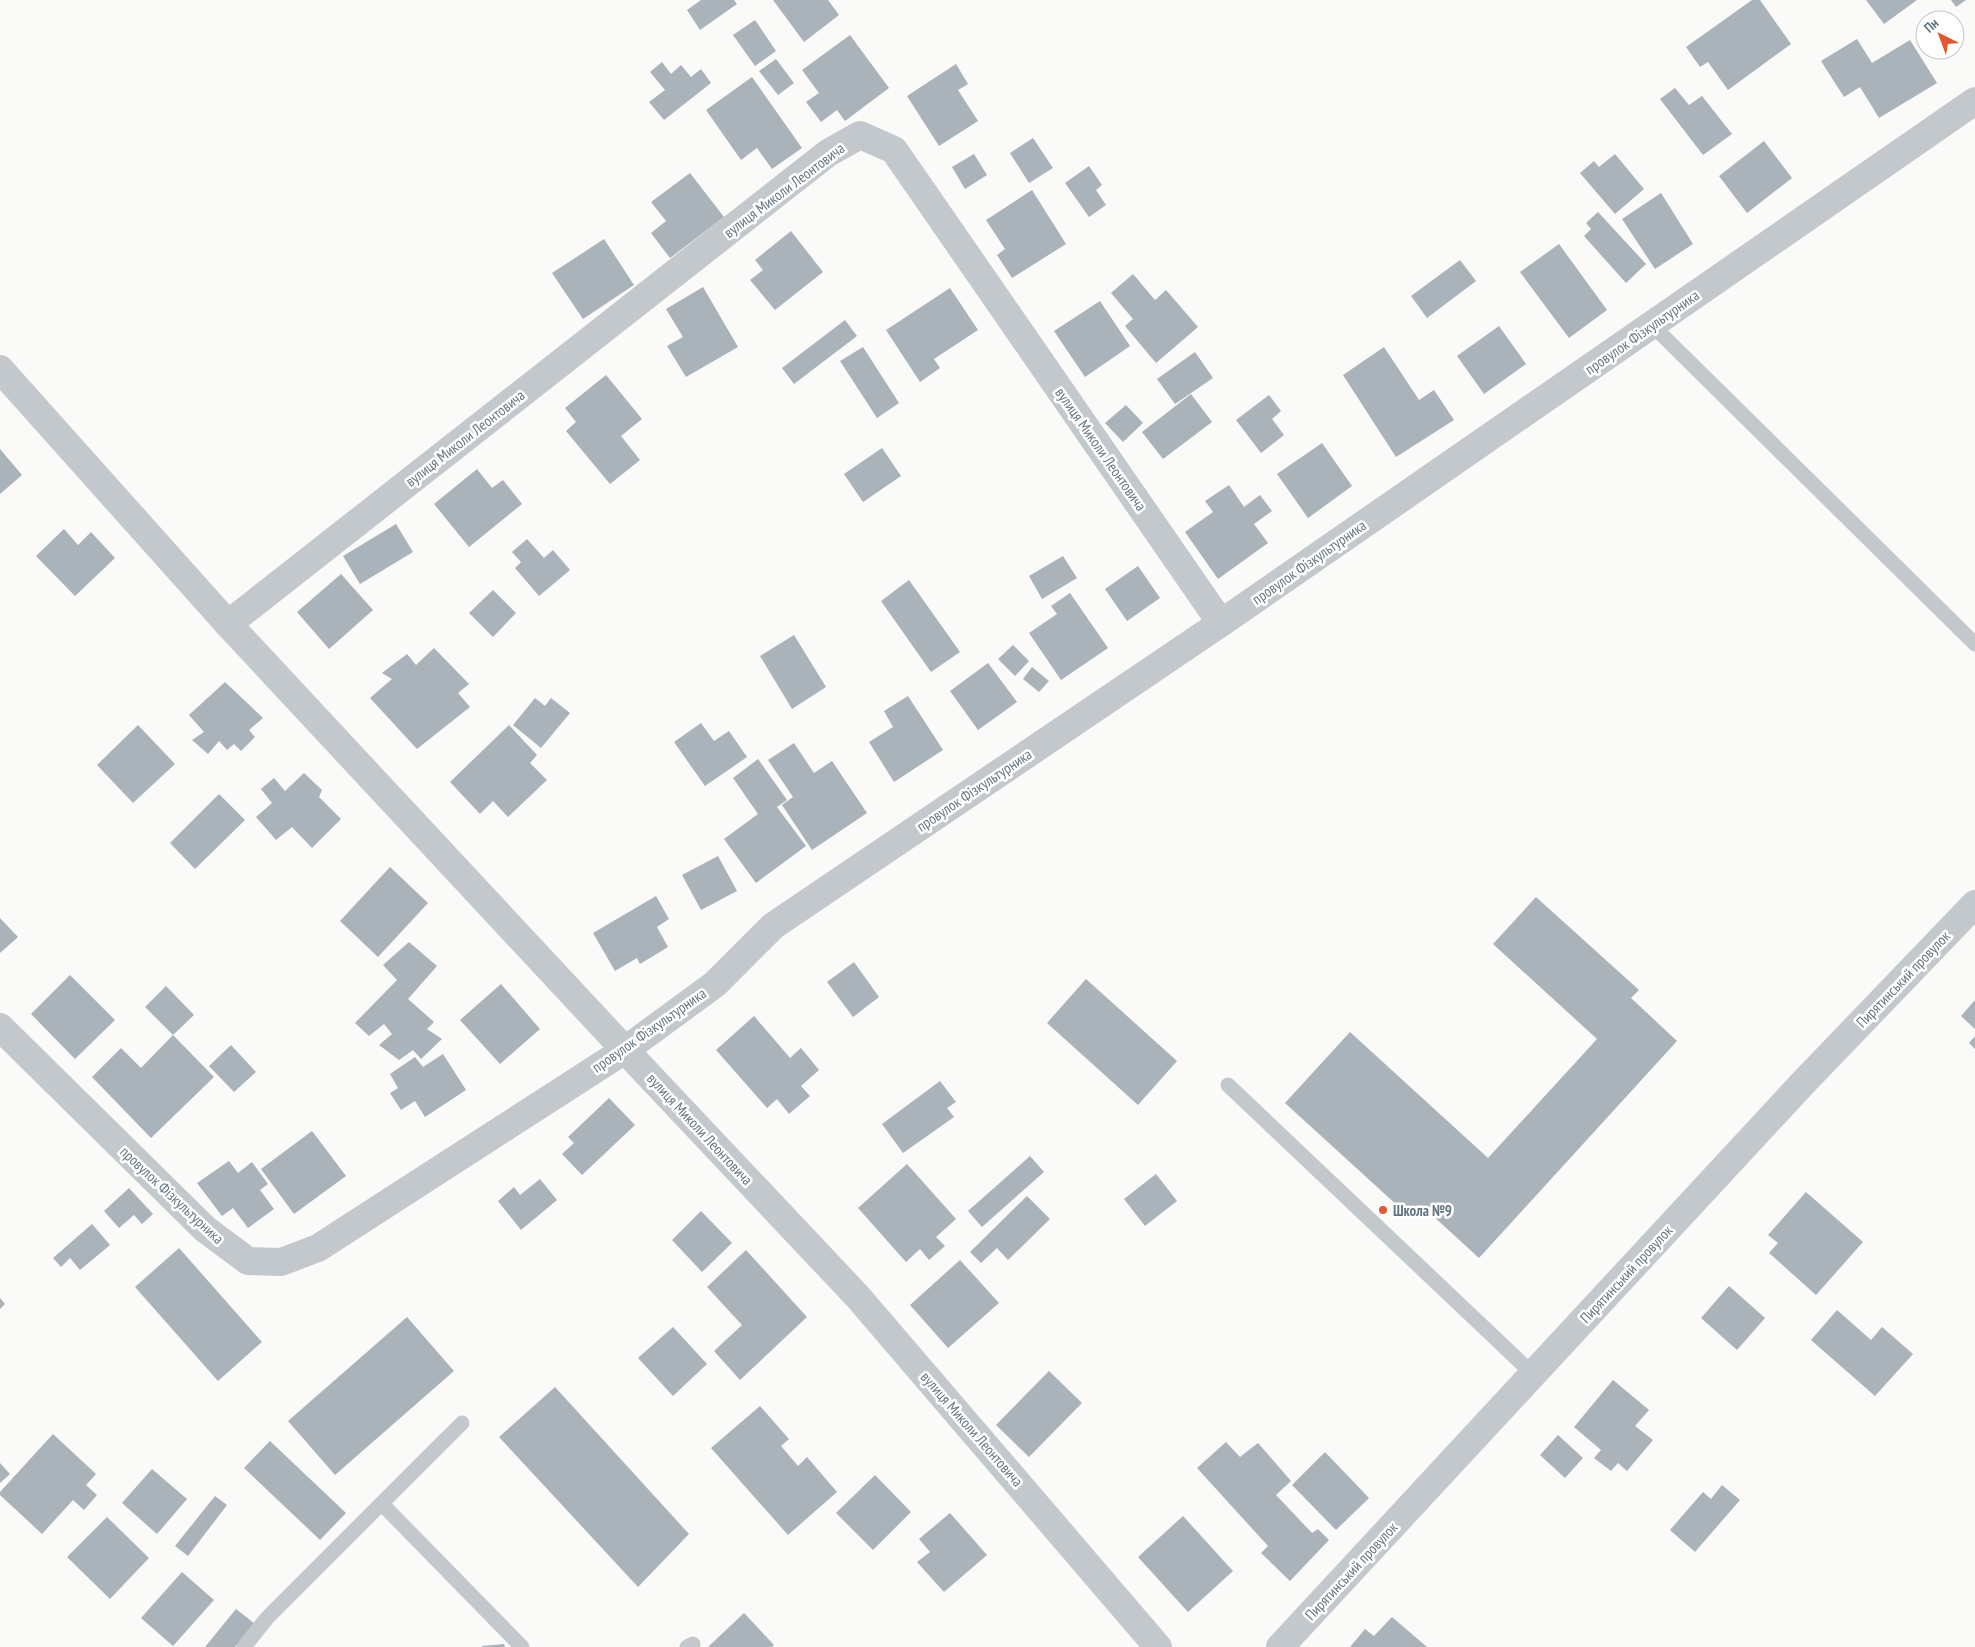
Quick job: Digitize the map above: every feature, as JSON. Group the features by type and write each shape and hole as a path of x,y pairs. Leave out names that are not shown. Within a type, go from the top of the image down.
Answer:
{"street":[{"name":"провулок Фізкультурника","path":"0,1027 205,1229 248,1261 281,1262 318,1248 624,1050 715,984 773,926 1220,623 1975,100"},
{"name":"вулиця Миколи Леонтовича","path":"228,624 828,153 860,134 894,150 1220,623"},
{"name":"вулиця Миколи Леонтовича","path":"0,369 228,624 624,1050 858,1297 1158,1647"},
{"name":"Пирятинський провулок","path":"1280,1647 1802,1084 1975,904"}],"lane":[{"path":"1652,325 1975,644"},
{"path":"1228,1085 1533,1374"},
{"path":"244,1647 267,1618 462,1423"},
{"path":"382,1504 522,1647"}],"building":[{"path":"701,0 734,0 737,4 700,30 687,10"},
{"path":"773,0 828,0 839,15 804,42"},
{"path":"1752,0 1760,0 1791,44 1728,90 1708,62 1700,67 1686,47"},
{"path":"1866,0 1917,0 1884,24"},
{"path":"1951,0 1966,0 1956,7"},
{"path":"755,20 776,51 755,66 733,35"},
{"path":"850,35 889,88 845,121 837,110 821,122 806,102 819,93 802,70"},
{"path":"1857,39 1872,63 1910,40 1915,48 1915,60 1923,60 1937,83 1879,118 1860,87 1844,97 1821,61"},
{"path":"776,59 794,83 778,95 759,71"},
{"path":"662,62 671,74 681,65 691,77 701,69 711,83 664,120 649,102 665,90 650,72"},
{"path":"956,64 968,84 958,90 978,121 939,146 907,96"},
{"path":"752,77 802,148 772,169 757,148 741,160 706,110"},
{"path":"1675,88 1689,105 1702,96 1732,134 1703,155 1660,99"},
{"path":"1033,138 1053,168 1029,183 1010,153"},
{"path":"1764,141 1792,178 1747,213 1719,176"},
{"path":"974,154 987,175 965,189 952,167"},
{"path":"1615,154 1644,189 1615,214 1580,173 1594,161 1599,167"},
{"path":"1089,166 1102,185 1096,190 1106,205 1089,217 1065,183"},
{"path":"690,173 724,217 670,258 651,233 666,221 651,202"},
{"path":"1032,190 1066,244 1012,278 997,255 1005,249 986,220"},
{"path":"1661,193 1693,244 1655,269 1622,219"},
{"path":"1598,212 1646,264 1626,283 1584,236 1591,229 1586,223"},
{"path":"791,231 823,272 775,310 750,280 763,270 755,260"},
{"path":"604,239 634,285 583,319 552,273"},
{"path":"1559,244 1607,310 1569,338 1520,272"},
{"path":"1460,260 1476,281 1427,318 1411,296"},
{"path":"1133,274 1155,300 1166,290 1198,327 1156,363 1125,326 1133,319 1111,293"},
{"path":"703,287 738,347 686,377 667,346 683,337 666,309"},
{"path":"950,288 978,330 934,359 940,368 920,382 886,330"},
{"path":"1100,301 1130,346 1085,377 1054,331"},
{"path":"845,320 857,336 794,384 782,368"},
{"path":"1499,326 1526,364 1484,394 1457,356"},
{"path":"863,347 899,403 877,418 840,361"},
{"path":"1384,347 1419,400 1434,390 1454,420 1396,457 1343,375"},
{"path":"1195,352 1213,378 1175,404 1157,379"},
{"path":"606,375 642,419 621,436 640,460 610,484 566,431 576,422 565,408"},
{"path":"1191,394 1212,422 1163,459 1142,432"},
{"path":"1269,395 1281,411 1272,419 1284,435 1261,453 1236,420"},
{"path":"1126,405 1143,423 1123,442 1105,423"},
{"path":"1322,443 1352,486 1308,518 1277,474"},
{"path":"882,448 901,476 863,502 844,474"},
{"path":"0,449 22,475 0,494"},
{"path":"477,469 492,488 503,480 522,504 469,547 434,504"},
{"path":"1229,485 1244,507 1260,495 1272,511 1254,524 1268,543 1218,579 1185,532 1213,512 1205,501"},
{"path":"396,524 413,552 360,584 343,556"},
{"path":"64,529 78,545 91,532 115,558 75,596 36,556"},
{"path":"527,539 544,558 553,550 570,570 539,596 515,568 521,562 512,552"},
{"path":"1063,556 1077,578 1042,599 1029,576"},
{"path":"1138,566 1160,598 1127,621 1105,589"},
{"path":"341,574 373,610 329,649 297,612"},
{"path":"909,580 960,652 931,672 881,601"},
{"path":"493,590 516,613 493,637 469,613"},
{"path":"1070,593 1108,648 1061,680 1029,633 1057,614 1051,606"},
{"path":"794,635 826,687 792,709 760,656"},
{"path":"1013,645 1029,661 1015,676 998,659"},
{"path":"434,648 469,684 458,693 470,707 417,749 370,698 392,679 382,673 407,654 416,665"},
{"path":"988,663 1017,702 978,730 950,691"},
{"path":"1032,667 1049,681 1039,692 1023,679"},
{"path":"225,682 263,718 249,730 255,737 241,751 234,744 227,750 219,741 208,754 192,740 204,732 189,715"},
{"path":"908,696 943,750 894,782 869,742 893,727 884,711"},
{"path":"535,698 545,706 551,698 570,713 541,748 513,725"},
{"path":"701,723 714,741 729,731 747,757 705,786 674,742"},
{"path":"138,725 175,764 133,803 97,765"},
{"path":"509,725 537,755 530,763 547,780 508,817 493,801 480,814 450,782"},
{"path":"794,743 814,773 832,761 867,813 812,850 782,805 793,797 768,760"},
{"path":"758,759 787,800 777,807 806,846 756,883 724,839 758,814 733,778"},
{"path":"304,773 322,790 319,797 341,819 312,848 292,827 276,840 256,817 272,803 261,789 274,778 285,791"},
{"path":"219,794 245,820 195,869 170,843"},
{"path":"718,856 737,891 701,910 682,875"},
{"path":"390,867 428,903 378,957 340,921"},
{"path":"656,896 669,919 657,927 668,947 640,964 637,958 615,971 593,933"},
{"path":"1536,897 1639,990 1631,998 1677,1041 1479,1258 1421,1205 1410,1217 1285,1103 1350,1032 1488,1158 1597,1039 1493,944"},
{"path":"0,918 18,937 0,953"},
{"path":"409,942 437,966 408,999 434,1022 427,1029 442,1039 421,1059 413,1050 399,1060 379,1045 392,1034 384,1024 369,1036 355,1023 397,980 383,965"},
{"path":"854,962 879,997 853,1017 827,982"},
{"path":"70,975 115,1020 75,1059 31,1014"},
{"path":"1086,979 1177,1061 1138,1105 1047,1023"},
{"path":"501,984 540,1029 500,1064 460,1020"},
{"path":"166,986 194,1015 173,1035 145,1007"},
{"path":"1975,1000 1975,1029 1961,1016"},
{"path":"754,1016 790,1058 801,1048 819,1070 801,1086 810,1096 789,1114 777,1099 767,1108 716,1050"},
{"path":"173,1035 214,1077 151,1138 92,1077 121,1048 141,1068"},
{"path":"1975,1036 1975,1049 1969,1043"},
{"path":"231,1045 256,1072 234,1092 209,1066"},
{"path":"443,1054 466,1090 425,1117 415,1101 401,1110 390,1093 398,1088 390,1074 415,1057 423,1067"},
{"path":"940,1081 956,1102 947,1108 954,1117 903,1153 882,1124"},
{"path":"609,1098 635,1125 582,1175 562,1154 574,1143 568,1137"},
{"path":"312,1131 346,1176 294,1214 261,1169"},
{"path":"1030,1156 1044,1172 982,1227 968,1211"},
{"path":"229,1161 238,1173 252,1162 268,1184 260,1190 274,1209 248,1228 233,1208 222,1216 197,1183"},
{"path":"907,1164 956,1219 936,1237 945,1246 929,1260 920,1249 906,1262 858,1208"},
{"path":"1156,1174 1177,1201 1145,1226 1124,1199"},
{"path":"540,1179 557,1200 521,1230 498,1201 514,1187 520,1195"},
{"path":"129,1188 153,1214 142,1224 134,1215 119,1228 104,1211"},
{"path":"1806,1192 1863,1242 1816,1295 1769,1253 1778,1243 1768,1235"},
{"path":"1027,1196 1050,1219 1008,1260 997,1248 981,1263 970,1252"},
{"path":"701,1211 732,1243 702,1272 672,1240"},
{"path":"92,1224 110,1245 80,1270 70,1258 61,1267 53,1258"},
{"path":"179,1248 262,1342 218,1381 135,1287"},
{"path":"746,1250 807,1317 740,1380 714,1351 742,1325 707,1287"},
{"path":"960,1260 999,1303 948,1348 910,1305"},
{"path":"1729,1286 1765,1318 1737,1350 1701,1318"},
{"path":"0,1298 5,1304 0,1309"},
{"path":"1837,1310 1871,1340 1882,1327 1913,1354 1875,1396 1811,1340"},
{"path":"407,1317 454,1371 335,1475 288,1421"},
{"path":"673,1327 707,1364 673,1396 638,1358"},
{"path":"1049,1371 1082,1403 1029,1457 996,1425"},
{"path":"1613,1380 1649,1410 1635,1426 1653,1440 1627,1471 1618,1463 1611,1471 1594,1458 1601,1450 1574,1427"},
{"path":"555,1387 689,1534 638,1587 499,1437"},
{"path":"760,1406 789,1439 781,1446 798,1466 807,1457 837,1492 788,1535 711,1448"},
{"path":"53,1434 96,1474 86,1485 97,1495 84,1510 73,1500 42,1534 0,1495 0,1492"},
{"path":"1558,1435 1583,1458 1565,1478 1540,1455"},
{"path":"270,1441 346,1513 320,1540 244,1468"},
{"path":"1226,1442 1240,1457 1258,1443 1291,1481 1276,1495 1312,1533 1318,1529 1329,1540 1290,1581 1261,1553 1268,1546 1197,1468"},
{"path":"1325,1452 1369,1498 1336,1530 1292,1485"},
{"path":"0,1463 10,1474 0,1483"},
{"path":"152,1469 187,1499 157,1534 122,1503"},
{"path":"875,1475 911,1512 873,1550 836,1513"},
{"path":"1722,1485 1740,1500 1695,1552 1670,1530 1703,1492 1711,1499"},
{"path":"215,1496 227,1505 188,1556 175,1546"},
{"path":"950,1513 987,1555 944,1592 917,1562 930,1552 919,1539"},
{"path":"1183,1516 1233,1571 1188,1612 1138,1557"},
{"path":"107,1517 149,1558 110,1599 67,1557"},
{"path":"182,1572 214,1600 173,1646 141,1618"},
{"path":"236,1609 255,1624 235,1647 205,1647"},
{"path":"744,1613 774,1645 772,1647 708,1647"},
{"path":"1392,1617 1427,1647 1350,1647 1365,1629 1374,1636"},
{"path":"504,1644 505,1647 482,1647 482,1646"}],"place":[{"name":"Школа №9","path":"1383,1210"}]}
